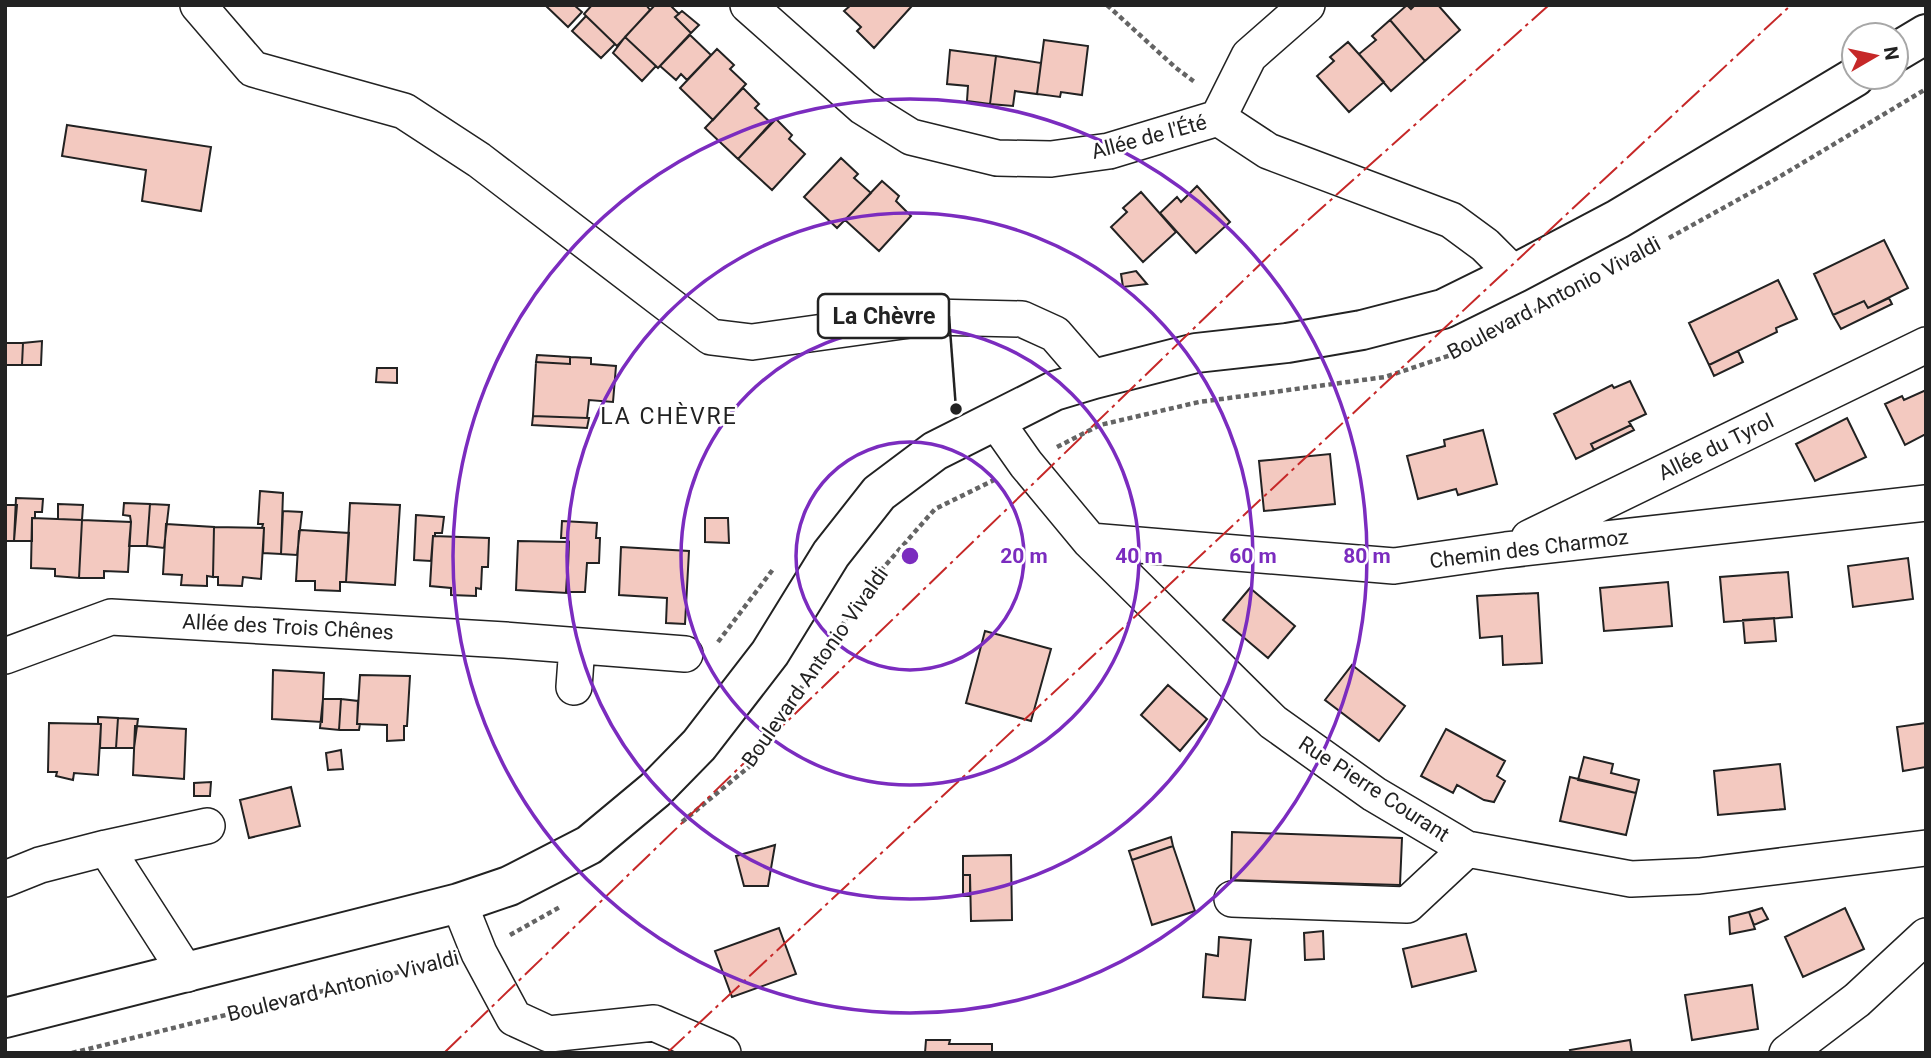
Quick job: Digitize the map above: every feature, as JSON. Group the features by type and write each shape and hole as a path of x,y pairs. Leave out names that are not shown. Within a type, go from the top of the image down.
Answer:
{"street":[{"path":"198,5 253,69 404,111 479,160 711,337 752,342 931,317 1022,319 1055,334 1094,379"},
{"name":"Allée de l'Été","path":"748,5 863,107 911,137 997,158 1051,159 1109,151 1221,111 1268,151 1451,220 1485,245 1514,274"},
{"path":"1221,111 1249,55 1307,5"},
{"path":"1910,44 1926,34"},
{"name":"Boulevard Antonio Vivaldi","path":"5,1018 459,904 509,886 589,845 655,790 699,745 770,653 831,554 879,493 935,452 1054,391 1094,379 1196,353 1287,343 1362,330 1443,309 1618,219 1840,86"},
{"name":"Allée du Tyrol","path":"1506,550 1926,345"},
{"name":"Rue Pierre Courant","path":"995,420 1026,464 1090,541 1273,722 1374,794 1467,849 1631,878 1699,876 1926,848"},
{"name":"Chemin des Charmoz","path":"1090,541 1394,566 1506,550 1926,503"},
{"name":"Allée des Trois Chênes","path":"5,656 111,617 685,654"},
{"path":"574,687 577,646"},
{"path":"5,878 40,865 206,826"},
{"path":"106,848 187,974"},
{"path":"1233,899 1406,905 1467,849"},
{"path":"459,904 480,953 514,1018 549,1034 654,1023 723,1053"},
{"path":"1787,1053 1857,1000 1926,936"}],"path":[{"path":"1107,5 1221,111"},
{"name":"Boulevard Antonio Vivaldi","path":"1660,242 1779,177 1926,89"},
{"name":"Boulevard Antonio Vivaldi","path":"679,824 750,766 869,584 935,509 1100,425 1199,402 1385,377 1457,354 1552,301"},
{"name":"Boulevard Antonio Vivaldi","path":"72,1053 480,953 561,907"}],"building":[{"path":"545,5 574,5 582,12 568,27"},
{"path":"592,5 646,5 650,10 617,46 584,14"},
{"path":"655,5 670,5 679,14 675,17 691,33 658,68 625,37"},
{"path":"851,5 911,7 874,48 857,31 861,27 844,11"},
{"path":"1407,5 1411,9 1415,5 1438,5 1460,30 1425,61 1390,20"},
{"path":"682,11 699,25 691,33 675,17"},
{"path":"586,16 615,44 601,58 572,31"},
{"path":"1390,20 1425,61 1391,91 1359,54 1376,40 1372,36"},
{"path":"690,35 711,55 687,80 681,74 676,80 660,66"},
{"path":"625,37 656,66 642,81 613,53"},
{"path":"1044,40 1088,46 1082,95 1061,92 1060,97 1037,94"},
{"path":"1348,42 1384,82 1349,112 1317,76 1334,61 1330,57"},
{"path":"717,49 734,65 730,69 746,84 713,120 680,88"},
{"path":"950,50 996,56 990,104 967,101 968,86 947,84"},
{"path":"996,56 1041,63 1037,94 1015,91 1013,106 990,104"},
{"path":"743,88 759,104 755,108 771,123 738,159 705,128"},
{"path":"776,119 792,135 789,139 805,154 772,190 738,159"},
{"path":"67,125 211,147 201,211 142,201 146,170 62,156"},
{"path":"841,158 858,174 854,178 871,193 837,228 804,197"},
{"path":"882,181 899,196 896,201 911,216 879,251 845,220"},
{"path":"1197,186 1230,222 1196,253 1160,213 1177,197 1181,202"},
{"path":"1141,192 1176,232 1143,262 1111,227 1127,212 1123,208"},
{"path":"1884,240 1908,288 1868,308 1864,301 1833,315 1814,274"},
{"path":"1136,271 1147,284 1123,287 1121,274"},
{"path":"1778,280 1797,319 1776,328 1777,332 1709,365 1689,323"},
{"path":"1889,298 1892,304 1841,329 1833,315 1864,301 1868,308"},
{"path":"42,341 41,365 22,365 23,343"},
{"path":"5,343 23,343 22,365 5,365"},
{"path":"1738,351 1743,362 1714,376 1709,365"},
{"path":"537,355 570,357 570,364 536,362"},
{"path":"570,357 591,358 591,364 616,366 613,402 589,400 587,418 533,416 536,362 570,364"},
{"path":"377,368 397,368 397,383 376,382"},
{"path":"1630,381 1646,414 1629,422 1631,425 1591,444 1594,450 1576,459 1554,414 1612,385 1614,388"},
{"path":"1926,390 1926,434 1905,445 1885,404 1902,396 1904,400"},
{"path":"533,416 589,418 587,428 532,425"},
{"path":"1847,418 1866,457 1815,481 1796,444"},
{"path":"1631,425 1634,430 1594,450 1591,444"},
{"path":"1483,430 1497,484 1458,495 1456,489 1418,499 1407,456 1445,446 1444,440"},
{"path":"1330,454 1335,504 1264,511 1259,461"},
{"path":"260,491 283,493 281,554 263,553 264,528 263,524 258,524"},
{"path":"16,498 43,499 42,512 35,512 35,518 32,518 32,541 14,541"},
{"path":"124,503 150,504 147,546 129,546 131,522 130,516 123,515"},
{"path":"350,503 400,505 395,585 346,582"},
{"path":"58,504 83,505 82,520 58,519"},
{"path":"150,504 169,505 164,548 147,546"},
{"path":"5,505 17,505 14,541 5,541"},
{"path":"283,511 302,512 297,555 281,554"},
{"path":"416,515 444,517 442,533 435,533 433,536 431,561 414,560"},
{"path":"32,518 82,520 79,578 55,576 55,569 31,568"},
{"path":"705,518 728,518 729,543 705,542"},
{"path":"82,520 131,522 128,572 104,571 104,578 79,578"},
{"path":"562,521 597,523 596,538 600,538 599,563 587,563 585,592 566,592 569,542 567,538 561,538"},
{"path":"166,524 214,527 213,577 207,576 207,586 181,585 182,575 163,574"},
{"path":"214,527 264,528 261,579 243,577 242,586 218,585 218,577 213,577"},
{"path":"301,530 349,533 346,582 340,582 340,591 315,590 315,581 296,581"},
{"path":"433,536 489,538 488,567 482,567 481,589 476,588 476,596 451,595 451,588 430,586"},
{"path":"518,541 569,542 567,593 516,590"},
{"path":"621,547 689,551 685,624 666,623 667,598 619,595"},
{"path":"1908,558 1913,599 1853,607 1848,566"},
{"path":"1788,572 1792,617 1724,622 1720,577"},
{"path":"1668,582 1672,626 1604,631 1600,588"},
{"path":"1250,588 1295,626 1268,658 1223,620"},
{"path":"1538,593 1542,663 1503,665 1502,636 1480,638 1477,596"},
{"path":"1774,618 1776,641 1745,643 1743,620"},
{"path":"985,631 1051,649 1031,721 966,703"},
{"path":"1352,665 1405,706 1379,741 1325,700"},
{"path":"273,670 324,673 322,722 272,719"},
{"path":"360,675 410,676 404,740 387,741 387,725 357,724"},
{"path":"1168,685 1207,719 1180,751 1141,715"},
{"path":"323,699 341,699 339,730 320,728"},
{"path":"341,699 358,701 359,730 339,730"},
{"path":"98,717 118,718 116,748 100,748 101,724 98,724"},
{"path":"118,718 138,719 134,748 116,748"},
{"path":"49,723 101,724 98,775 74,773 73,780 56,776 57,772 48,772"},
{"path":"1926,723 1926,767 1903,771 1897,727"},
{"path":"135,726 186,729 184,779 133,775"},
{"path":"1446,729 1505,761 1497,776 1505,781 1494,802 1484,800 1457,785 1453,793 1421,776"},
{"path":"341,750 343,769 328,770 326,753"},
{"path":"1584,757 1613,764 1611,773 1639,780 1636,793 1578,780"},
{"path":"1780,764 1785,809 1718,815 1714,771"},
{"path":"1570,777 1636,793 1626,835 1560,821"},
{"path":"211,782 210,796 194,796 194,783"},
{"path":"291,787 300,826 249,838 240,800"},
{"path":"1232,832 1402,838 1400,885 1231,880"},
{"path":"1171,837 1173,846 1132,860 1129,851"},
{"path":"775,845 768,886 744,886 736,856"},
{"path":"1173,846 1195,911 1152,925 1132,860"},
{"path":"1011,855 1012,920 971,921 970,875 963,875 963,856"},
{"path":"963,875 970,875 970,896 963,896"},
{"path":"1762,908 1768,919 1754,925 1749,912"},
{"path":"1845,908 1864,949 1803,977 1785,937"},
{"path":"1749,912 1755,929 1730,934 1729,917"},
{"path":"779,928 796,974 732,997 715,951"},
{"path":"1323,931 1324,959 1305,960 1304,933"},
{"path":"1466,934 1476,971 1412,987 1403,949"},
{"path":"1219,937 1251,940 1245,1000 1203,997 1206,954 1218,956"},
{"path":"1752,985 1758,1029 1692,1040 1685,995"},
{"path":"926,1040 950,1040 949,1044 992,1044 992,1052 1017,1053 925,1053"},
{"path":"1630,1040 1632,1053 1571,1053 1570,1050"}],"power":[{"path":"444,1053 1277,248 1549,5"},
{"path":"667,1053 1791,5"}],"place":[{"name":"La Chèvre","path":"956,409"}],"district":[{"name":"LA CHÈVRE","path":"669,416"}]}
